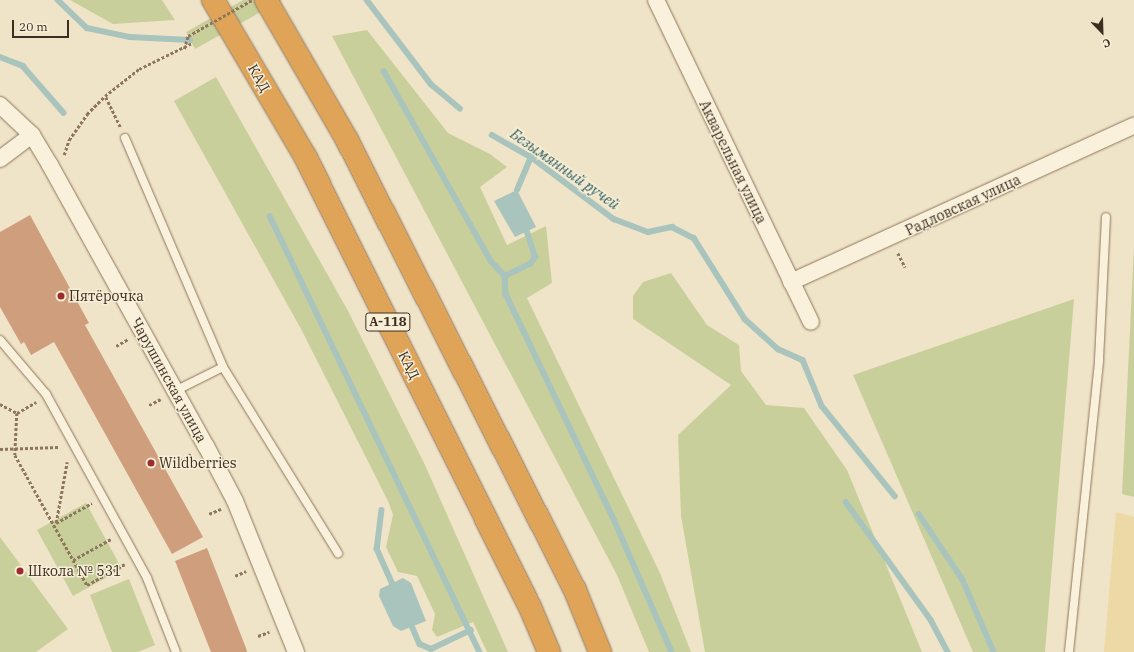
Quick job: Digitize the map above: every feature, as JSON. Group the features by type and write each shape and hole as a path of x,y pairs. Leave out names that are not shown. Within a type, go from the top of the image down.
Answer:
{"highway":[{"name":"КАД","path":"213,0 306,158 530,607 549,652"},
{"name":"А-118","path":"266,0 347,140 575,590 600,652"}],"street":[{"name":"Акварельная улица","path":"656,0 791,282 812,322"},
{"name":"Чарушинская улица","path":"0,105 32,135 235,501 296,652"},
{"name":"Радловская улица","path":"791,282 1134,126"},
{"path":"0,159 32,135"}],"lane":[{"path":"125,138 223,367 338,553"},
{"path":"1069,652 1099,360 1106,217"},
{"path":"0,340 46,394 72,446 147,578 176,652"},
{"path":"175,391 223,367"}],"path":[{"path":"184,49 188,36 252,0"},
{"path":"67,153 69,140 105,96 139,69 184,49 192,43"},
{"path":"105,96 125,138"},
{"path":"16,413 46,394"},
{"path":"0,404 16,413"},
{"path":"16,413 15,449 87,585 121,567"},
{"path":"0,449 72,446 55,523"},
{"path":"55,523 88,505"},
{"path":"73,560 107,541"}],"green space":[{"path":"70,0 162,0 175,20 113,24"},
{"path":"243,0 282,0 195,49 186,32"},
{"path":"367,30 448,133 490,154 507,167 480,187 507,245 546,226 552,283 527,298 660,573 691,652 649,652 617,575 332,36"},
{"path":"216,77 347,309 425,465 508,652 487,652 473,622 437,637 432,630 435,614 417,576 398,572 386,547 393,515 388,501 301,329 174,101"},
{"path":"1134,247 1134,497 1122,494"},
{"path":"671,273 707,325 739,345 741,371 766,405 804,408 847,470 922,652 705,652 681,516 678,435 731,385 633,319 633,296 643,282"},
{"path":"1074,299 1045,652 973,652 853,375"},
{"path":"86,503 122,569 73,596 37,530"},
{"name":"Школа № 531","path":"0,537 68,629 36,652 0,652"},
{"path":"129,579 155,645 138,652 112,652 90,595"}],"sand":[{"path":"1116,512 1134,517 1134,652 1104,652"}],"water":[{"path":"517,190 536,227 515,237 494,201"},
{"path":"403,578 411,583 426,621 401,631 393,626 379,596 380,589"}],"building":[{"path":"30,215 89,323 85,325 203,537 172,554 54,342 31,355 24,342 21,344 0,307 0,232"},
{"path":"207,548 247,652 211,652 175,561"}],"waterway":[{"name":"Безымянный ручей","path":"58,0 87,28 130,37 190,40"},
{"name":"Безымянный ручей","path":"367,0 431,84 460,108"},
{"path":"0,57 23,66 64,113"},
{"path":"384,71 491,261 505,276 506,294 613,517 672,652"},
{"name":"Безымянный ручей","path":"492,135 531,157 614,219 648,232 672,227 694,238 745,319 778,349 803,360 822,406 895,496"},
{"path":"517,190 531,157"},
{"path":"270,216 480,652"},
{"path":"505,276 530,264 535,257 527,232"},
{"path":"846,502 931,620 948,652"},
{"path":"382,510 377,549 395,589"},
{"path":"919,514 963,580 994,652"},
{"path":"410,621 420,644 431,649 471,630"}],"place":[{"name":"Пятёрочка","path":"61,296"},
{"name":"Wildberries","path":"151,463"},
{"name":"Школа № 531","path":"20,571"}]}
